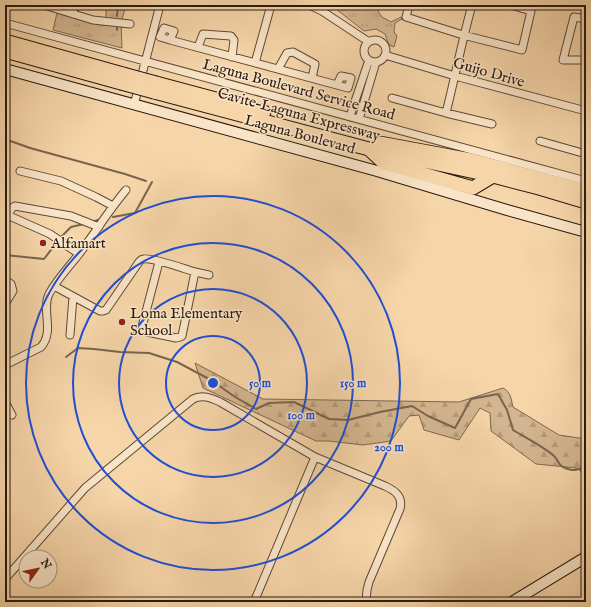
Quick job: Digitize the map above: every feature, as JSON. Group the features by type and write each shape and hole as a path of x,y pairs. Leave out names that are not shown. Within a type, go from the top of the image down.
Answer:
{"highway":[{"name":"Cavite–Laguna Expressway","path":"5,41 122,78"},
{"name":"Cavite–Laguna Expressway","path":"5,51 122,78 369,149 493,176 586,202"},
{"name":"Cavite–Laguna Expressway","path":"155,87 372,142 471,160 586,191"}],"main road":[{"name":"Laguna Boulevard","path":"5,69 377,171 586,232"},
{"path":"512,602 586,557"}],"street":[{"path":"44,5 93,20 130,24"},
{"path":"72,14 75,5"},
{"path":"134,105 160,5"},
{"path":"256,63 271,5"},
{"path":"309,5 322,11 369,42"},
{"path":"410,5 406,17 463,35 522,50 531,11 511,5"},
{"path":"446,113 463,35 472,5"},
{"path":"586,19 574,18 563,60 586,60"},
{"name":"Laguna Boulevard Service Road","path":"5,23 586,181"},
{"path":"198,48 204,34 231,36 234,40 232,57"},
{"path":"170,40 337,85"},
{"path":"377,40 382,42 386,52 381,60 372,61 364,51 369,42 377,40"},
{"path":"278,69 287,53 293,52 315,64 312,78"},
{"name":"Guijo Drive","path":"385,55 455,76 586,111"},
{"path":"350,116 372,61"},
{"path":"359,119 372,61"},
{"path":"392,98 492,124"},
{"path":"540,141 586,154"},
{"path":"20,171 61,181 113,206"},
{"path":"5,365 41,347 45,342 48,330 48,296 126,190"},
{"path":"79,254 50,234 7,213 15,206 70,216 99,226"},
{"path":"54,286 72,297 100,311 103,311 106,310 141,259 145,258 208,275"},
{"path":"159,262 142,328 147,332 176,338 182,336 195,272"},
{"path":"5,280 10,284 14,291 5,304"},
{"path":"70,335 72,297"},
{"path":"5,579 85,488 199,396 220,402 315,457 389,488 398,494 401,506 368,586 366,602"},
{"path":"5,402 12,415"},
{"path":"254,602 315,457"}],"green space":[{"path":"106,5 126,5 121,23 122,48 53,30 58,9 106,21"},
{"path":"328,5 380,5 378,11 382,17 391,22 401,17 402,19 395,23 394,32 397,36 394,47 389,45 385,34 376,29 364,31 336,9"},
{"path":"195,363 263,399 459,402 503,388 509,394 513,407 559,435 586,439 586,476 577,468 536,464 491,431 490,413 480,408 459,440 424,430 419,415 409,416 391,441 363,445 316,441 203,388"}],"waterway":[{"path":"117,16 118,5"},
{"path":"5,139 30,148 146,181"},
{"path":"113,217 135,213 152,182"},
{"path":"92,222 101,219"},
{"path":"61,237 71,227 84,224"},
{"path":"5,255 44,259 57,242"},
{"path":"66,357 78,348 149,353 177,362 211,380 235,397 256,409 269,403 294,402 329,419 348,420 412,406 428,416 455,428 471,399 498,394 507,410 513,430 548,451 564,468 577,470 586,467"}],"place":[{"name":"Alfamart","path":"43,243"},
{"name":"Loma Elementary School","path":"122,322"}]}
